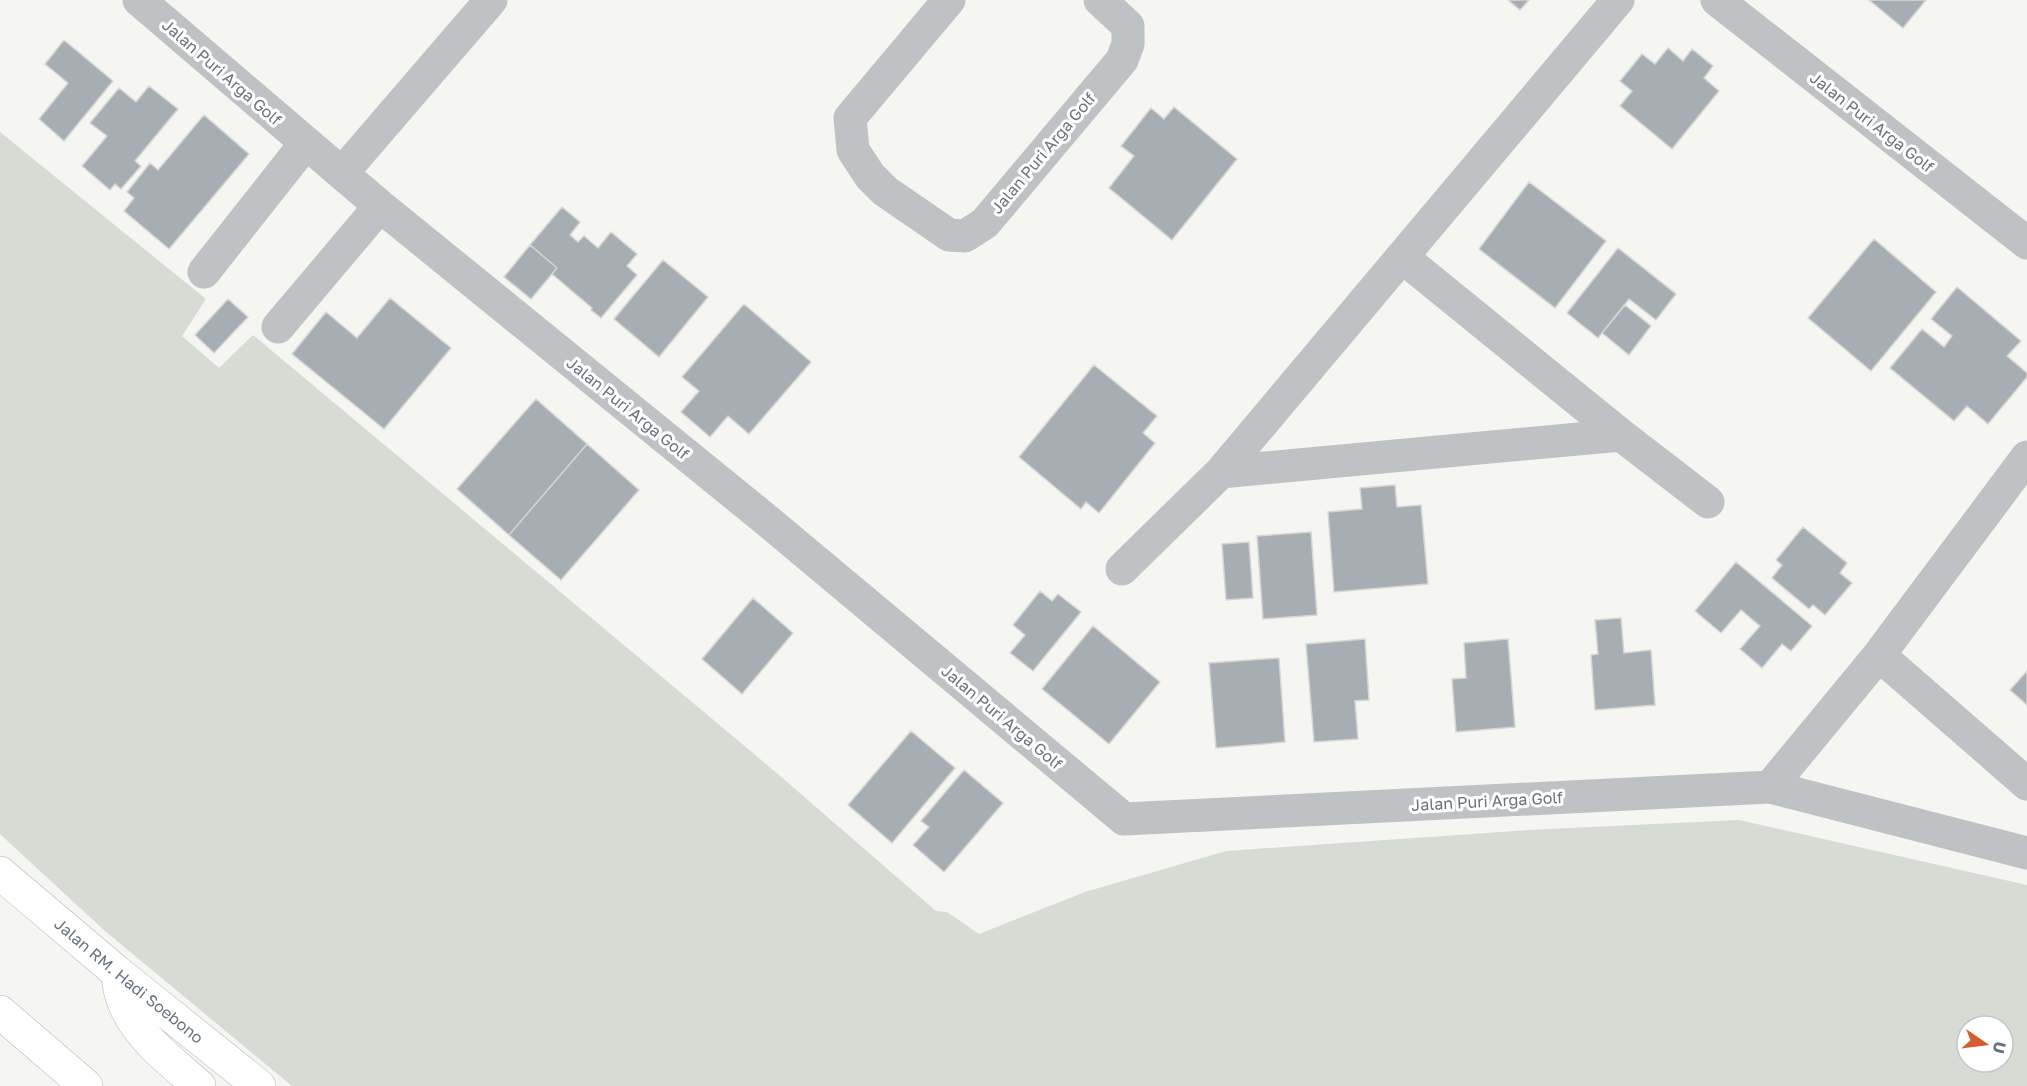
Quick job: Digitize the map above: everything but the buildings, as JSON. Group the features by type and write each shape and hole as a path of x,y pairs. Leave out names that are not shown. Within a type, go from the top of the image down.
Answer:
{"main road":[{"name":"Jalan RM. Hadi Soebono","path":"0,873 118,973 259,1086"},
{"path":"118,973 118,993 130,1015 152,1045 199,1086"},
{"path":"0,1012 86,1086"}],"street":[{"name":"Jalan Puri Arga Golf","path":"139,0 305,144 343,172 380,206 764,518 1125,819 1770,787 2027,853"},
{"path":"343,172 491,0"},
{"name":"Jalan Puri Arga Golf","path":"949,0 850,118 853,150 870,176 885,190 949,235 965,236 985,224 1122,60 1128,44 1128,26 1100,0"},
{"path":"1122,569 1221,471 1618,0"},
{"name":"Jalan Puri Arga Golf","path":"1718,0 2027,243"},
{"path":"204,272 305,144"},
{"path":"278,327 380,206"},
{"path":"1402,257 1707,502"},
{"path":"1221,471 1622,435"},
{"path":"1770,787 1879,655 2027,457"},
{"path":"1879,655 2027,784"}],"shaded area":[{"path":"0,132 206,299 182,336 219,368 253,335 772,769 936,911 947,912 979,934 1085,892 1226,851 1528,830 1739,820 2027,885 2027,1086 292,1086 105,931 0,834"}]}
